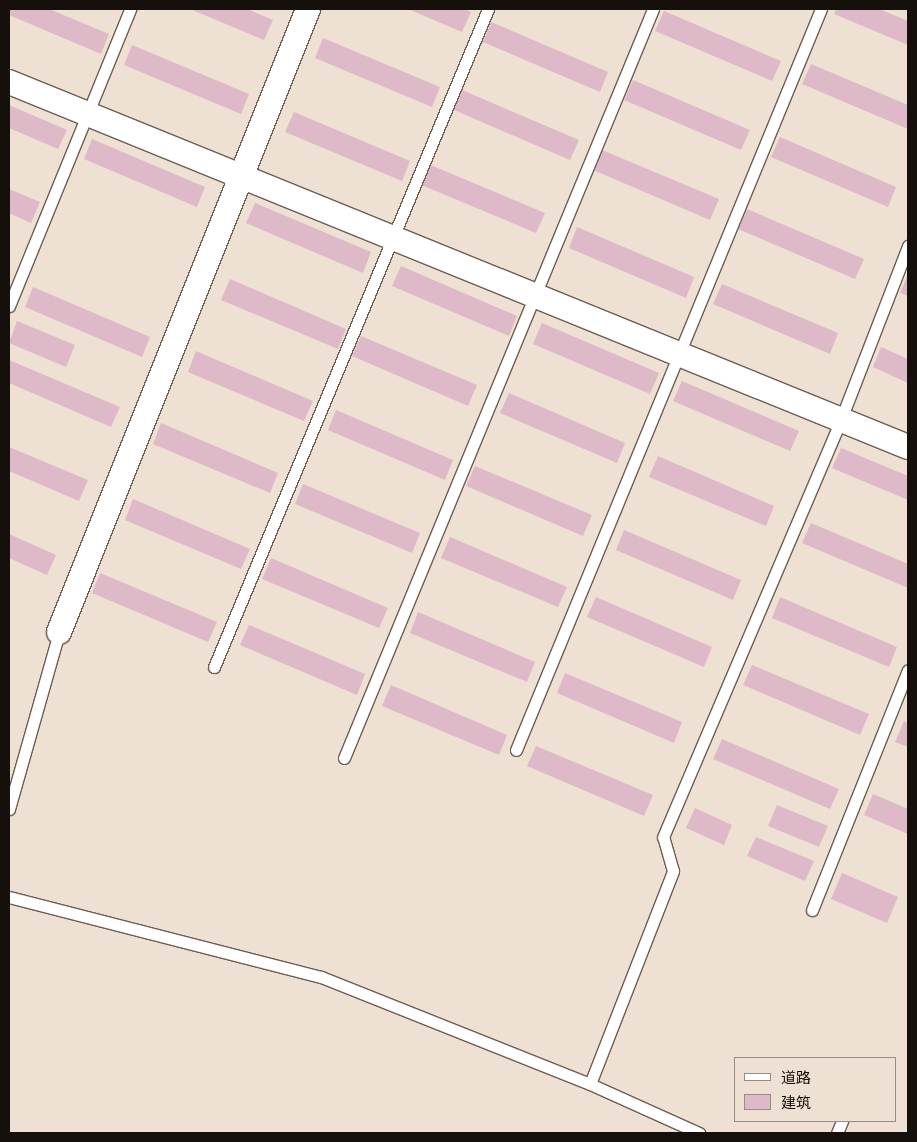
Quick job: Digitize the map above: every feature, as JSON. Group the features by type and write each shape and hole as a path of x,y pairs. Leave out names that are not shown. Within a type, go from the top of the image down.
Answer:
{"street":[{"path":"59,632 244,178 308,9"},
{"path":"9,82 908,447"}],"lane":[{"path":"9,306 130,9"},
{"path":"214,667 394,239 488,9"},
{"path":"344,758 532,294 653,9"},
{"path":"516,750 681,355 821,9"},
{"path":"590,1084 673,870 663,837 841,420 908,246"},
{"path":"9,809 59,632"},
{"path":"812,910 908,670"},
{"path":"9,897 321,977 590,1084 699,1133"}],"building":[{"path":"9,9 49,9 109,34 101,54 9,15"},
{"path":"190,9 247,9 273,20 264,40"},
{"path":"408,9 464,9 471,12 462,32"},
{"path":"836,9 879,9 908,21 908,45 834,14"},
{"path":"664,11 781,61 772,81 655,31"},
{"path":"491,22 608,72 600,92 483,42"},
{"path":"323,38 440,87 432,107 315,58"},
{"path":"132,45 249,94 241,114 124,65"},
{"path":"811,64 908,105 908,129 802,84"},
{"path":"633,80 750,130 741,150 624,100"},
{"path":"462,90 579,140 570,160 454,110"},
{"path":"9,105 67,130 58,149 9,128"},
{"path":"294,112 410,161 402,181 285,132"},
{"path":"780,137 896,187 888,207 771,157"},
{"path":"92,139 205,187 197,207 84,159"},
{"path":"602,150 719,199 710,220 593,170"},
{"path":"428,164 545,213 536,233 419,184"},
{"path":"9,189 40,202 31,223 9,213"},
{"path":"255,203 371,252 363,273 246,223"},
{"path":"747,209 864,259 855,279 738,229"},
{"path":"577,227 694,277 686,298 569,248"},
{"path":"401,266 517,316 509,336 392,286"},
{"path":"908,274 908,296 900,293"},
{"path":"230,279 346,329 338,349 221,300"},
{"path":"722,284 838,333 830,354 713,304"},
{"path":"33,287 150,337 142,357 25,307"},
{"path":"17,321 75,345 66,367 9,343"},
{"path":"542,323 659,373 650,394 533,344"},
{"path":"361,336 477,385 468,406 352,356"},
{"path":"881,347 908,359 908,383 873,367"},
{"path":"196,351 313,401 304,421 188,372"},
{"path":"9,360 120,407 111,427 9,383"},
{"path":"682,381 799,431 790,451 673,401"},
{"path":"509,393 625,443 617,463 500,413"},
{"path":"336,410 453,460 445,480 328,430"},
{"path":"161,423 278,473 270,493 153,444"},
{"path":"9,447 88,480 79,501 9,471"},
{"path":"841,448 908,476 908,500 832,468"},
{"path":"658,456 774,506 766,526 649,477"},
{"path":"475,466 592,515 583,536 466,486"},
{"path":"303,484 420,533 412,553 295,504"},
{"path":"133,499 250,549 241,569 125,520"},
{"path":"811,523 908,564 908,588 802,543"},
{"path":"624,530 741,580 733,600 616,550"},
{"path":"9,534 56,555 47,575 9,558"},
{"path":"450,537 567,587 558,607 441,558"},
{"path":"271,558 388,608 379,628 262,579"},
{"path":"100,573 217,622 208,642 92,593"},
{"path":"596,597 712,647 704,667 587,617"},
{"path":"780,597 897,647 889,667 772,618"},
{"path":"418,612 535,662 527,682 410,633"},
{"path":"249,625 365,674 357,695 240,645"},
{"path":"752,665 869,714 860,735 743,685"},
{"path":"565,673 682,722 674,743 557,693"},
{"path":"391,685 507,735 499,755 382,706"},
{"path":"904,721 908,723 908,747 895,742"},
{"path":"722,739 839,789 830,809 713,759"},
{"path":"536,746 653,795 644,816 527,766"},
{"path":"873,794 908,809 908,834 864,815"},
{"path":"777,805 828,826 819,847 768,826"},
{"path":"695,808 732,825 724,845 686,828"},
{"path":"756,837 814,861 805,881 747,856"},
{"path":"842,873 898,897 887,923 831,899"}]}
